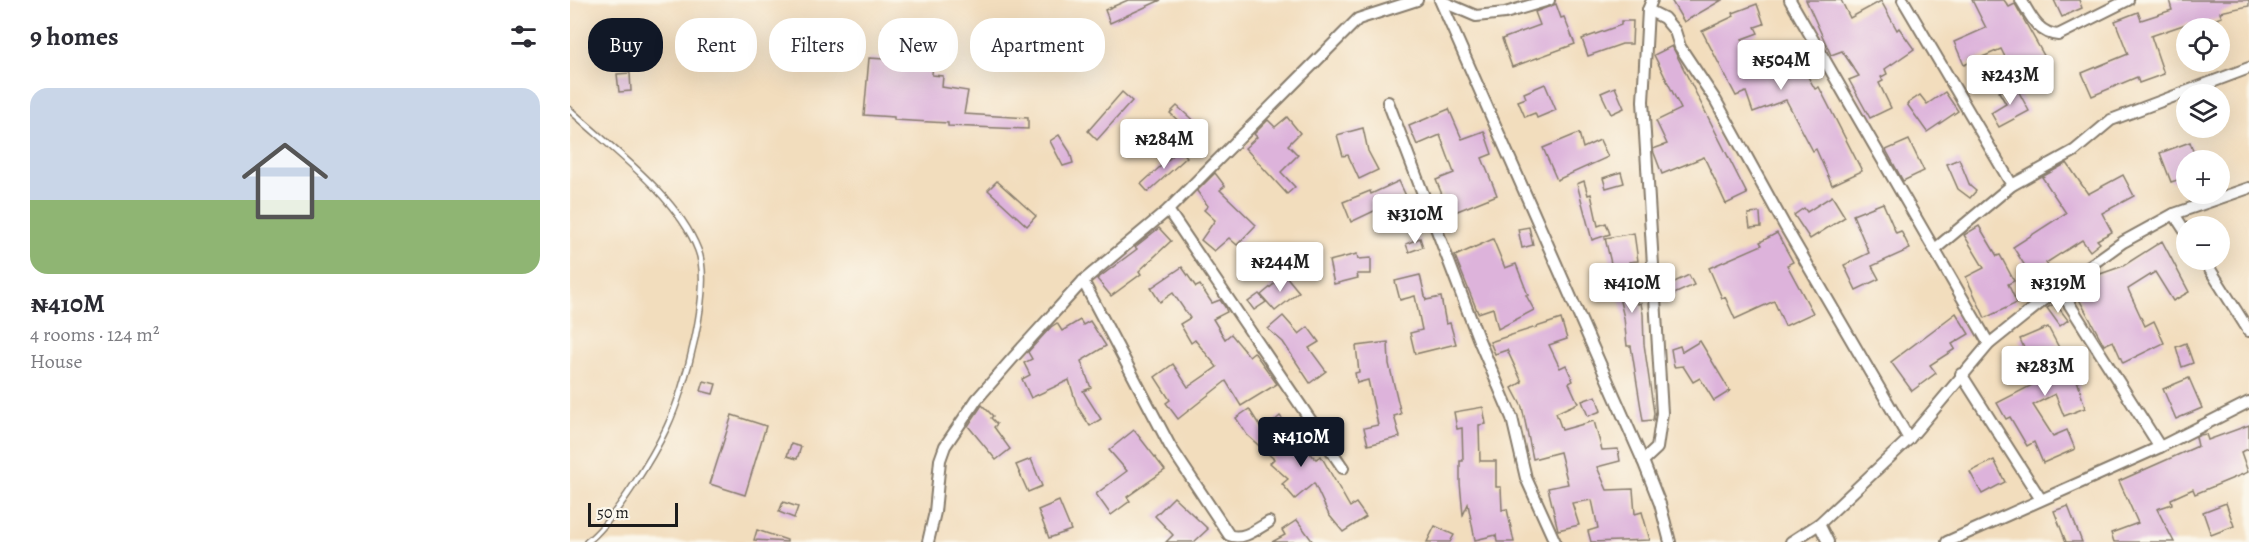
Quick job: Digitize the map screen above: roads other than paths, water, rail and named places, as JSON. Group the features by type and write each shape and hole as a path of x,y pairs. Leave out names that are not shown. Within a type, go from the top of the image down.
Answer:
{"street":[{"path":"928,542 935,512 940,460 956,428 1012,359 1083,281 1168,210 1358,19 1417,0"},
{"path":"1790,0 1989,345"},
{"path":"1903,0 2012,185"},
{"path":"2021,0 2038,28 2047,34 2058,35 2128,0"},
{"path":"1441,1 1476,16 1505,13 1542,1"},
{"path":"1441,1 1643,461 1660,504 1670,542"},
{"path":"1643,461 1657,448 1662,413 1643,101 1650,5"},
{"path":"1650,5 1675,31 1680,47 1716,101 1786,228 1909,439"},
{"path":"1935,249 2012,185 2074,151 2111,120 2249,68"},
{"path":"1388,102 1478,338 1512,418 1526,478 1555,542"},
{"path":"1791,542 1820,524 1909,439 1961,374 1989,345 2059,288 2123,242 2174,214 2249,188"},
{"path":"1168,210 1343,468"},
{"path":"2210,270 2249,331"},
{"path":"1083,281 1170,446 1228,535 1235,537 1245,535 1269,522"},
{"path":"2059,288 2160,447"},
{"path":"1961,374 2040,498"},
{"path":"1947,542 2040,498 2160,447 2249,402"},
{"path":"1820,524 1828,542"}],"lane":[{"path":"570,110 650,184 683,220 699,252 703,281 701,306 669,424 656,449 612,514 587,542"}]}
